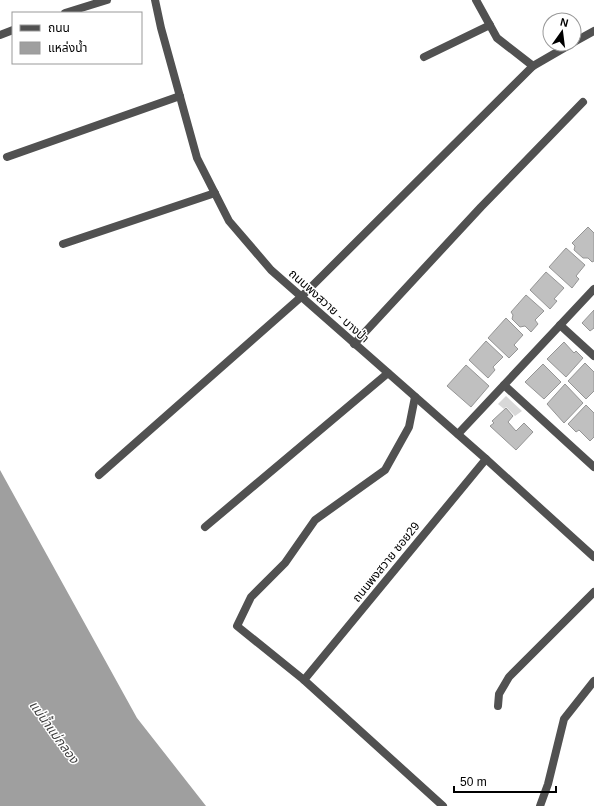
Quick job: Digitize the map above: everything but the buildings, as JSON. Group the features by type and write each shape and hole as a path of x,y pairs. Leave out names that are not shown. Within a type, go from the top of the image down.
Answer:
{"street":[{"path":"69,12 106,0"},
{"name":"ถนนพงสวาย - บางป่า","path":"155,0 197,158 229,221 271,270 458,434 594,557"},
{"path":"476,0 497,38 533,66"},
{"path":"424,57 490,26"},
{"path":"0,35 12,30"},
{"path":"582,38 594,31"},
{"path":"99,475 301,297 533,66 557,52"},
{"path":"7,157 180,96"},
{"path":"354,344 481,207 584,102"},
{"path":"63,244 214,193"},
{"path":"458,434 594,290"},
{"path":"560,325 594,356"},
{"path":"205,527 388,373"},
{"path":"504,385 594,467"},
{"path":"415,397 408,427 385,470 315,520 285,563 252,597 237,626 304,680 443,806"},
{"name":"ถนนพงสวาย ซอย29","path":"304,680 486,459"},
{"path":"498,706 499,694 509,678 594,592"},
{"path":"540,806 548,784 564,720 594,681"}],"shaded area":[{"path":"506,396 522,411 515,416 506,407 504,409 498,404"}],"water":[{"name":"แม่น้ำแม่กลอง","path":"0,470 137,718 206,806 0,806"}]}
